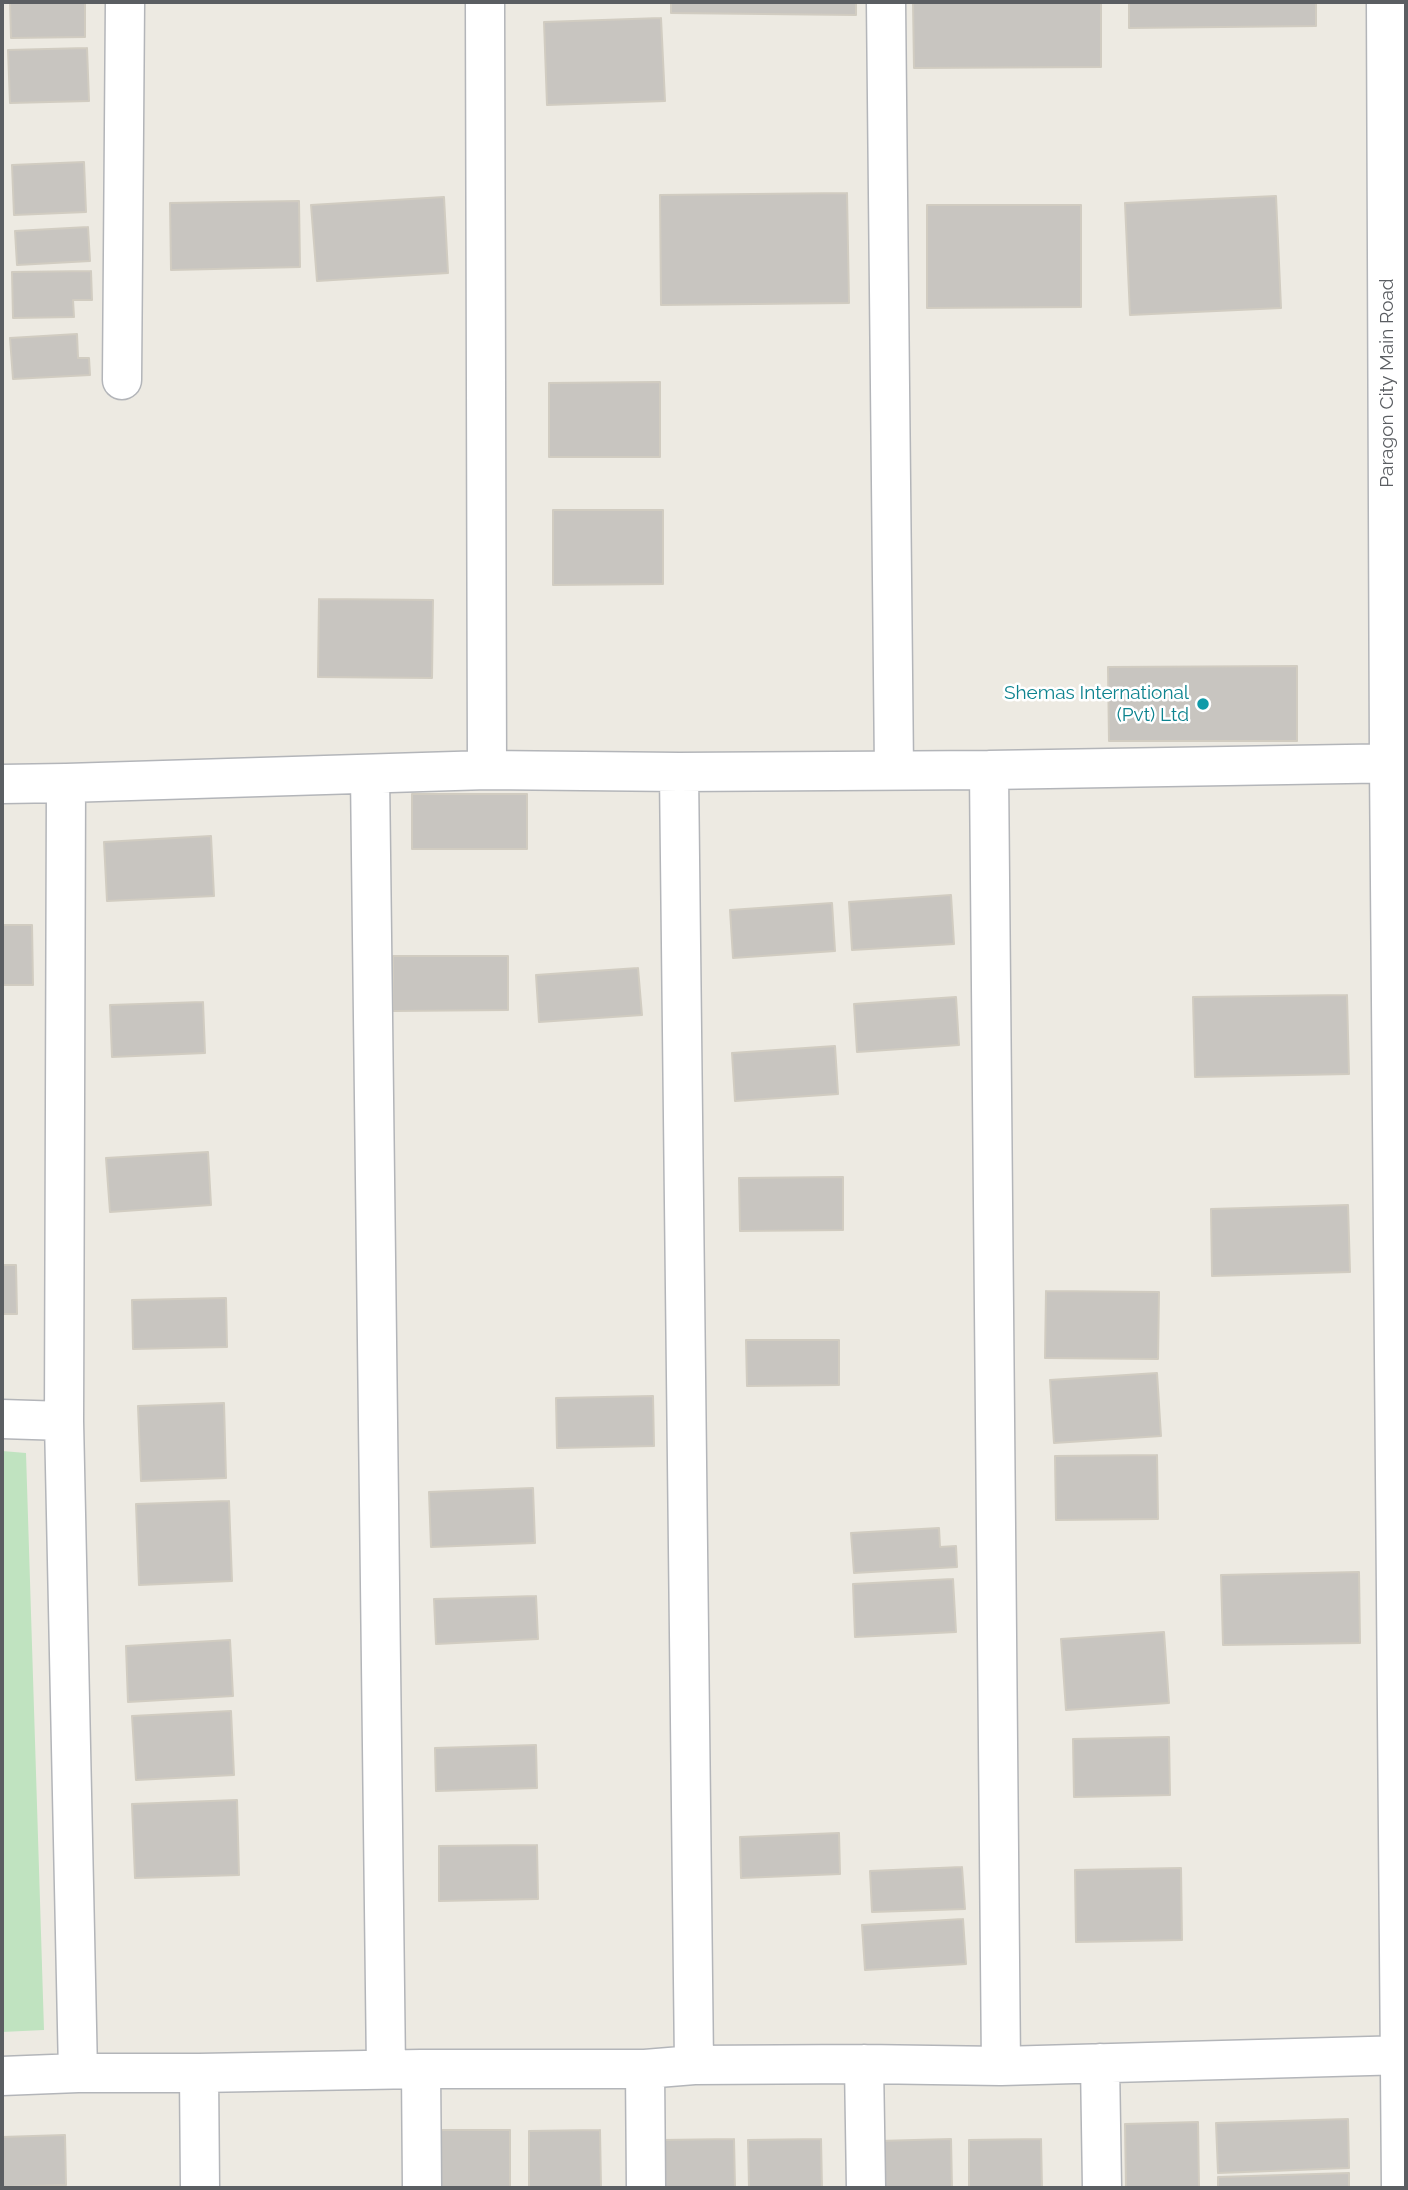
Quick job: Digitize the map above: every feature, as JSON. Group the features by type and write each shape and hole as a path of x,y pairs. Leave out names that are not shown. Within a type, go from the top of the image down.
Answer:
{"street":[{"path":"122,380 125,2"},
{"path":"485,2 487,770"},
{"path":"886,2 894,770"},
{"name":"Paragon City Main Road","path":"1386,2 1398,763 1402,2188"},
{"path":"2,784 487,770 989,770 1398,763"},
{"path":"989,770 1001,2066"},
{"path":"679,772 694,2065"},
{"path":"369,774 404,2069 422,2188"},
{"path":"66,783 64,1421 78,2073"},
{"path":"2,1419 64,1421"},
{"path":"2,2076 404,2069 645,2069 694,2065 1001,2066 1403,2056"},
{"path":"1100,2063 1102,2188"},
{"path":"864,2064 866,2188"},
{"path":"645,2069 646,2188"},
{"path":"199,2073 200,2188"}],"green space":[{"path":"2,1451 26,1453 44,2030 2,2032"}],"building":[{"path":"10,2 85,2 85,37 11,38"},
{"path":"671,2 856,2 856,15 671,13"},
{"path":"913,2 1101,2 1101,67 914,68"},
{"path":"1129,2 1316,2 1316,26 1129,28"},
{"path":"661,18 665,101 547,105 544,22"},
{"path":"87,48 89,101 10,103 8,50"},
{"path":"84,162 86,212 14,215 12,165"},
{"path":"847,193 849,303 661,305 660,195"},
{"path":"1276,196 1281,308 1130,315 1125,203"},
{"path":"444,197 448,273 317,281 311,205"},
{"path":"299,201 300,267 171,270 170,203"},
{"path":"927,205 1081,205 1081,307 927,308"},
{"path":"88,227 90,261 17,265 15,231"},
{"path":"91,271 92,300 73,300 74,317 13,318 12,272"},
{"path":"77,334 78,358 89,358 90,375 13,379 10,338"},
{"path":"660,382 660,457 549,457 549,383"},
{"path":"553,510 663,510 663,584 553,585"},
{"path":"319,599 433,600 432,678 318,677"},
{"name":"Shemas International (Pvt) Ltd","path":"1297,666 1297,741 1109,741 1108,667"},
{"path":"412,794 527,794 527,849 412,849"},
{"path":"211,836 214,896 107,901 104,842"},
{"path":"951,895 954,944 852,950 849,902"},
{"path":"832,903 835,951 733,958 730,910"},
{"path":"2,925 32,925 33,985 2,985"},
{"path":"393,956 508,956 508,1010 393,1011"},
{"path":"638,968 642,1015 539,1022 536,975"},
{"path":"1347,995 1349,1074 1195,1077 1193,997"},
{"path":"956,997 959,1045 857,1052 854,1004"},
{"path":"203,1002 205,1053 112,1057 110,1005"},
{"path":"835,1046 838,1094 735,1101 732,1053"},
{"path":"208,1152 211,1205 110,1212 106,1158"},
{"path":"843,1177 843,1230 740,1231 739,1178"},
{"path":"1348,1205 1350,1272 1212,1276 1211,1209"},
{"path":"2,1265 16,1265 17,1314 2,1314"},
{"path":"1046,1291 1159,1292 1158,1359 1045,1358"},
{"path":"226,1298 227,1347 133,1349 132,1300"},
{"path":"746,1340 839,1340 839,1385 747,1386"},
{"path":"1157,1373 1161,1436 1054,1443 1050,1380"},
{"path":"653,1396 654,1446 557,1448 556,1398"},
{"path":"224,1403 226,1478 141,1481 138,1406"},
{"path":"1157,1455 1158,1519 1056,1520 1055,1456"},
{"path":"533,1488 535,1543 431,1547 429,1492"},
{"path":"229,1501 232,1581 139,1585 136,1504"},
{"path":"939,1528 940,1547 956,1546 957,1567 854,1573 851,1533"},
{"path":"1359,1572 1360,1643 1223,1645 1221,1575"},
{"path":"953,1579 956,1632 855,1637 853,1584"},
{"path":"536,1596 538,1639 436,1644 434,1599"},
{"path":"1164,1632 1169,1703 1066,1710 1061,1639"},
{"path":"230,1640 233,1696 128,1702 126,1646"},
{"path":"231,1711 234,1775 136,1780 132,1716"},
{"path":"1169,1737 1170,1795 1074,1797 1073,1739"},
{"path":"536,1745 537,1788 436,1791 435,1748"},
{"path":"237,1800 239,1875 135,1878 132,1804"},
{"path":"839,1833 840,1874 741,1878 740,1837"},
{"path":"537,1845 538,1899 439,1901 439,1846"},
{"path":"962,1867 965,1909 872,1912 870,1871"},
{"path":"1181,1868 1182,1940 1076,1942 1075,1870"},
{"path":"963,1919 966,1964 865,1970 862,1925"},
{"path":"1348,2119 1349,2168 1218,2173 1216,2123"},
{"path":"1198,2122 1199,2188 1126,2188 1125,2124"},
{"path":"438,2130 510,2130 510,2188 438,2188"},
{"path":"600,2130 601,2188 529,2188 529,2131"},
{"path":"65,2135 66,2185 2,2187 2,2137"},
{"path":"734,2139 735,2188 663,2188 662,2140"},
{"path":"821,2139 822,2188 749,2188 748,2140"},
{"path":"951,2139 952,2188 880,2188 878,2141"},
{"path":"1041,2139 1042,2188 969,2188 969,2140"},
{"path":"1349,2173 1349,2188 1218,2188 1218,2177"}],"place":[{"name":"Shemas International (Pvt) Ltd","path":"1203,704"}]}
